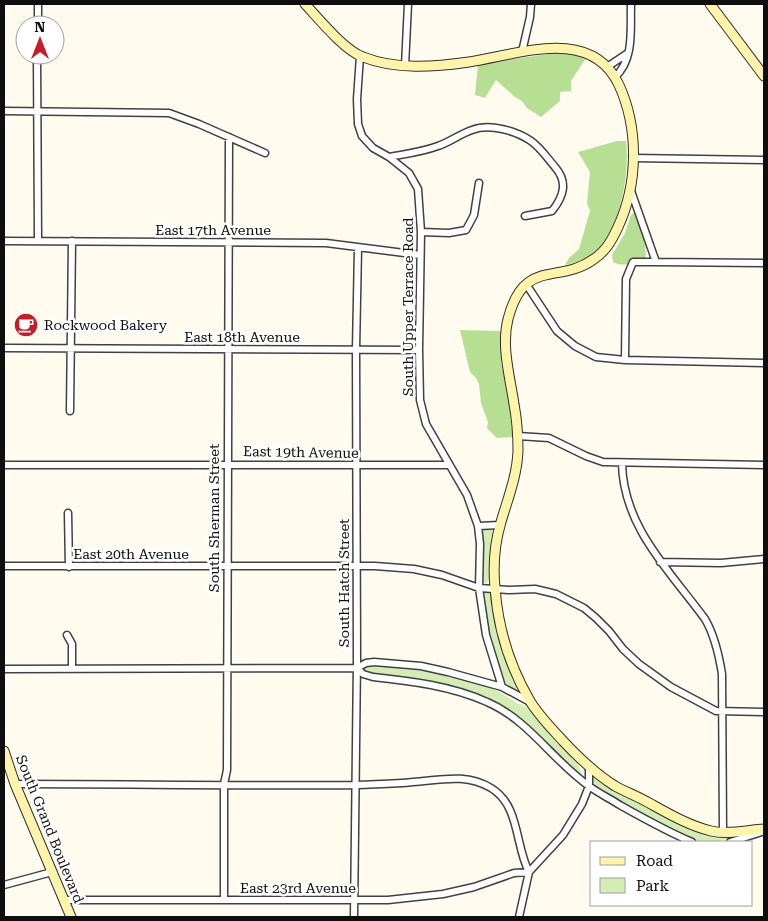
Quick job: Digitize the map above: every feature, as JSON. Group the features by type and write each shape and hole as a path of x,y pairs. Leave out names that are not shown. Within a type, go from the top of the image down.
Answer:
{"street":[{"path":"304,4 338,38 360,56 383,63 424,67 469,62 555,48 576,50 593,56 607,67 615,77 622,93 630,122 633,158 631,190 620,221 604,250 592,261 574,269 545,274 526,284 516,297 507,322 507,365 518,436 516,472 500,525 494,570 500,623 509,657 531,702 553,730 589,766 615,786 706,830 723,832 764,830"},
{"path":"405,66 408,4"},
{"path":"522,52 531,4"},
{"path":"615,77 625,63 629,52 630,4"},
{"path":"710,4 764,76"},
{"path":"607,67 626,56 629,52"},
{"name":"South Upper Terrace Road","path":"360,56 357,99 358,124 362,136 373,148 389,156 409,173 418,189 422,232 420,255 420,400 426,424 467,495 478,526 479,588 486,635 502,687"},
{"path":"754,63 764,63"},
{"path":"38,65 38,241"},
{"path":"4,111 170,113 265,153"},
{"path":"389,156 424,151 475,129 494,128 513,132 533,142 558,170 563,180 564,191 552,211 525,216"},
{"name":"South Sherman Street","path":"224,900 224,784 227,770 226,566 229,137"},
{"path":"633,158 764,160"},
{"path":"422,232 449,233 466,230 474,215 479,183"},
{"path":"631,190 656,262"},
{"name":"East 17th Avenue","path":"4,241 326,243 420,255"},
{"path":"70,411 72,241"},
{"name":"South Hatch Street","path":"354,917 357,668 356,350 358,248"},
{"path":"625,360 626,276 633,262 764,263"},
{"path":"526,284 558,331 575,346 596,357 625,360 764,363"},
{"name":"East 18th Avenue","path":"4,348 419,350"},
{"path":"518,436 549,438 594,460 622,463 764,465"},
{"path":"622,463 624,488 640,531 660,562 688,596 711,629 719,654 722,674 723,832"},
{"name":"East 19th Avenue","path":"4,465 448,465"},
{"path":"68,513 69,567"},
{"path":"478,526 500,525"},
{"path":"660,562 721,563 764,558"},
{"name":"East 20th Avenue","path":"4,566 375,566 414,569 442,575 479,588 541,590 570,600 596,618 623,649 654,676 713,711 722,712"},
{"path":"67,635 72,644 72,669"},
{"path":"4,668 357,668 366,663 394,663 448,672 502,687 531,702"},
{"path":"357,668 364,674 373,677 426,684 471,695 488,702 513,716 560,763 589,786 656,825 690,841"},
{"path":"722,712 764,712"},
{"name":"South Grand Boulevard","path":"4,751 10,780 71,917"},
{"path":"520,916 529,872 575,819 589,786 589,766"},
{"path":"10,780 355,785 460,778 482,783 493,789 502,798 512,816 523,861 529,872"},
{"path":"733,841 764,830"},
{"path":"4,885 52,872"},
{"name":"East 23rd Avenue","path":"64,900 354,900 433,896 474,887 514,873 529,872"}],"green space":[{"path":"556,53 577,54 586,58 571,81 571,91 560,92 560,101 541,117 527,108 522,101 496,80 485,98 475,95 478,64"},
{"path":"617,141 626,141 626,169 621,202 610,232 593,254 565,265 569,258 579,249 590,211 587,203 590,172 578,152"},
{"path":"635,212 640,222 646,249 645,260 629,264 617,264 613,262 612,255 625,233 631,215"},
{"path":"460,330 501,331 501,362 509,400 513,437 497,438 487,428 488,422 481,403 479,384 470,372"},
{"path":"491,529 494,533 490,554 489,580 485,584 481,582 483,553 481,530"},
{"path":"487,592 491,594 497,631 517,688 515,690 508,685 496,662 488,631 484,604 484,594"},
{"path":"368,665 405,668 446,675 467,680 504,694 518,704 524,707 527,706 551,736 577,763 582,774 571,767 520,719 499,705 438,686 367,674 364,669"},
{"path":"595,776 679,823 711,836 729,838 719,841 697,841 660,824 621,802 594,785 592,779"}],"place":[{"name":"Rockwood Bakery","path":"26,325"}]}
